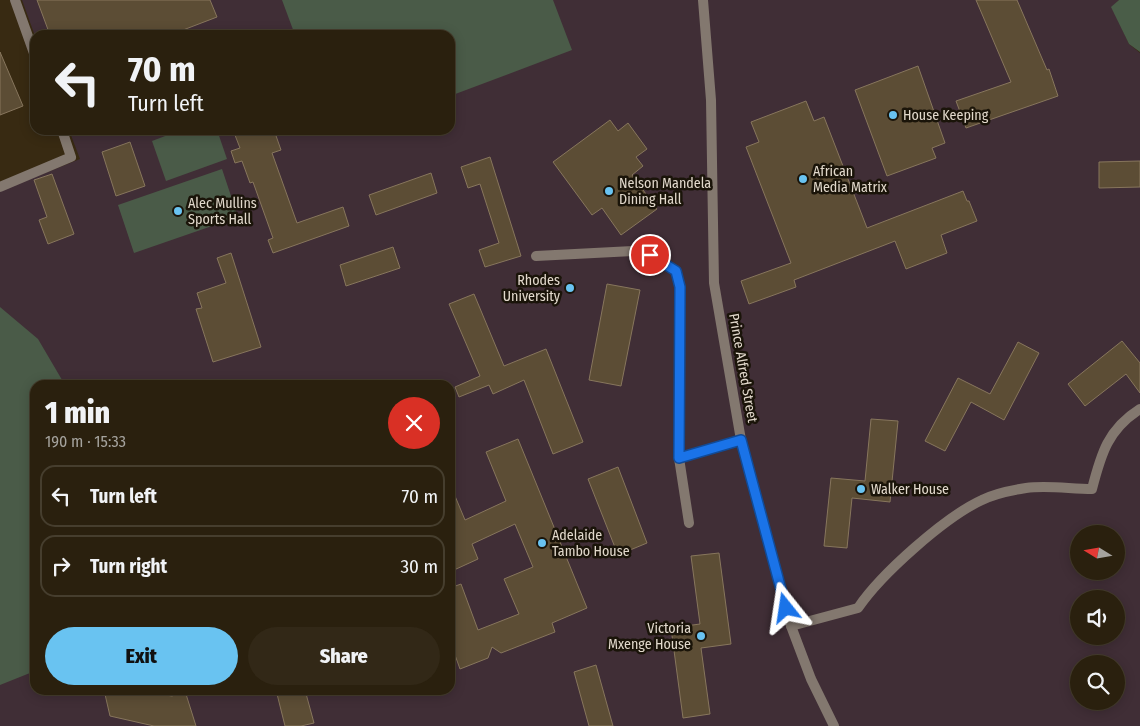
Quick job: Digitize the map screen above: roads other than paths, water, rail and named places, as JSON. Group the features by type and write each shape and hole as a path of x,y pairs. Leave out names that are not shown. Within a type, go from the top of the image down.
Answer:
{"street":[{"path":"15,0 30,42"},
{"name":"Prince Alfred Street","path":"703,0 711,100 714,283 741,440 791,626 810,679 834,726"},
{"path":"0,186 71,157 64,135"},
{"path":"536,256 632,251 650,255 676,271 680,287 679,458 689,523"},
{"path":"791,626 858,608 872,587 946,523 982,499 1027,488 1092,489 1102,450 1118,426 1140,409"},
{"path":"679,458 741,440"}],"place":[{"name":"House Keeping","path":"893,115"},
{"name":"African Media Matrix","path":"803,179"},
{"name":"Nelson Mandela Dining Hall","path":"609,191"},
{"name":"Alec Mullins Sports Hall","path":"178,211"},
{"name":"Rhodes University","path":"570,288"},
{"name":"Walker House","path":"861,489"},
{"name":"Adelaide Tambo House","path":"542,543"},
{"name":"Victoria Mxenge House","path":"701,636"}]}
